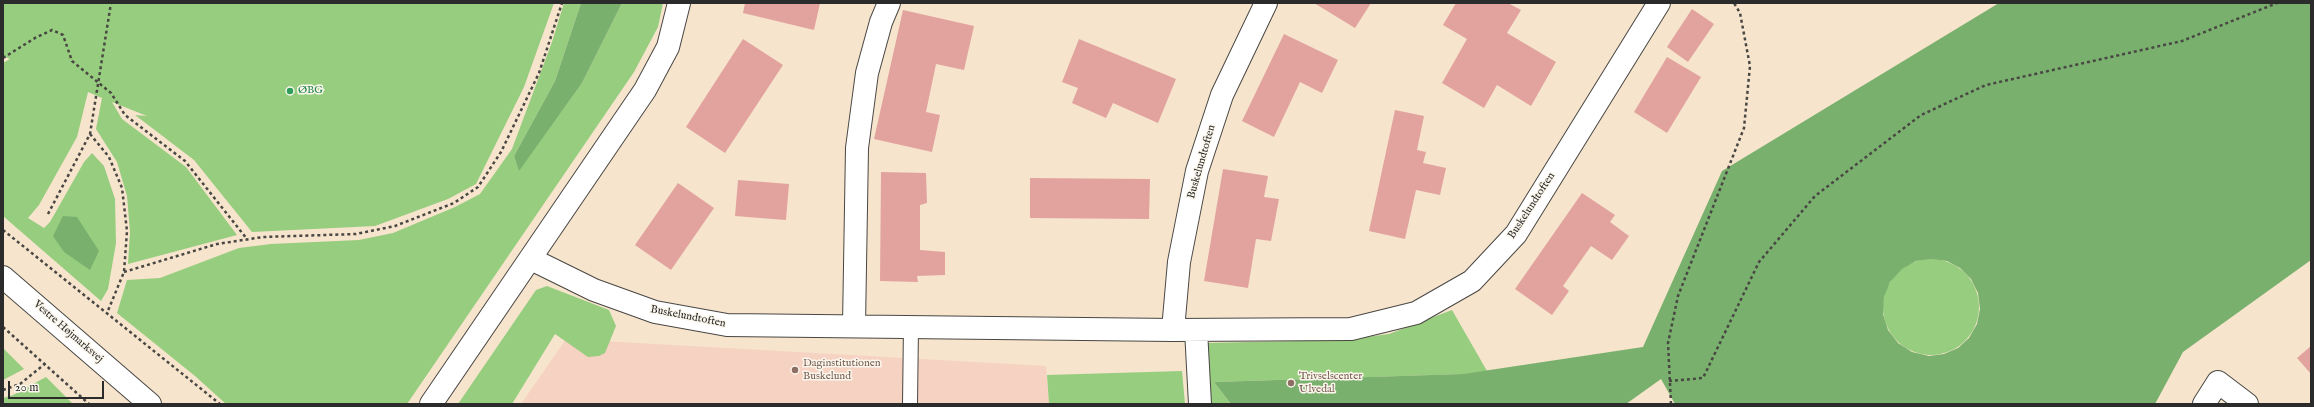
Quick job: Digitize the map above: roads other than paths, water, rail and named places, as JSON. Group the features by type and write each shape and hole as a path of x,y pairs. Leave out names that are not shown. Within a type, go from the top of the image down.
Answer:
{"street":[{"path":"431,404 645,90 668,47 679,3"},
{"path":"854,325 857,148 867,74 881,22 889,3"},
{"name":"Buskelundtoften","path":"1173,330 1178,262 1198,170 1222,95 1266,3"},
{"name":"Buskelundtoften","path":"531,259 594,290 654,312 727,325 854,325 1173,330 1351,329 1416,313 1472,280 1516,234 1659,3"},
{"name":"Vestre Højmarksvej","path":"3,277 150,404"},
{"path":"1196,330 1200,404"},
{"path":"2204,404 2218,382 2247,404"}],"lane":[{"path":"910,404 912,326"}],"place":[{"name":"ØBG","path":"290,91"},
{"name":"Daginstitutionen Buskelund","path":"795,370"},
{"name":"Trivselscenter Ulvedal","path":"1291,383"}]}
